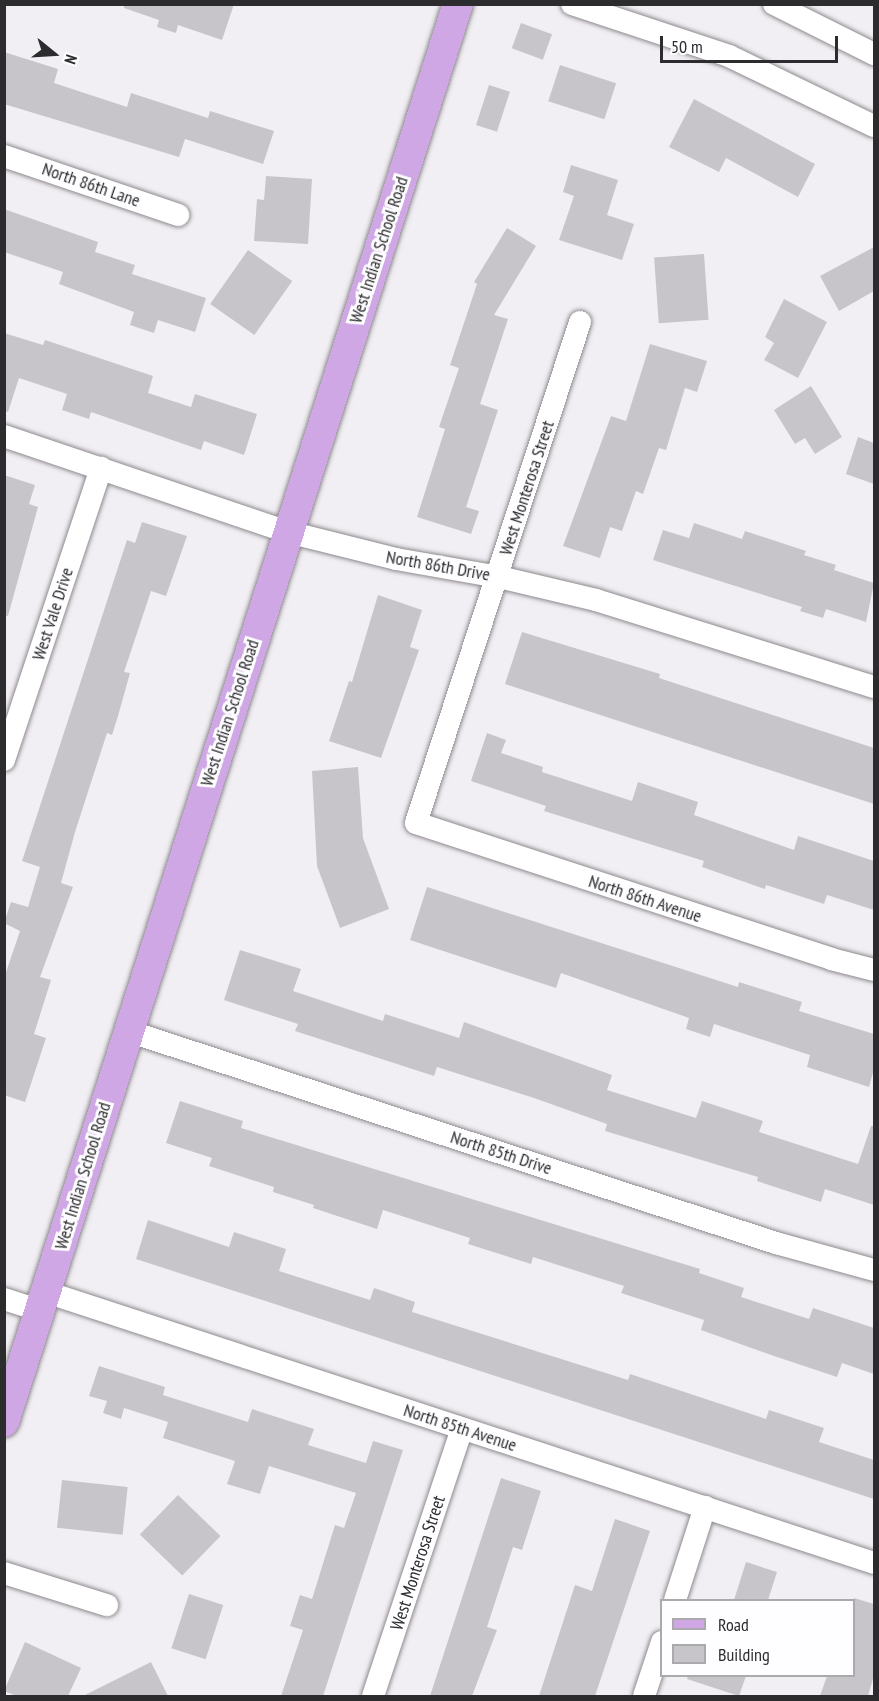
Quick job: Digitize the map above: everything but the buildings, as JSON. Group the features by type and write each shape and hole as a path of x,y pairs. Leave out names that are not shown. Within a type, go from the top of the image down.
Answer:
{"main road":[{"name":"West Indian School Road","path":"4,1422 458,4"}],"street":[{"path":"572,4 729,56 874,126"},
{"path":"774,4 874,54"},
{"name":"North 86th Lane","path":"4,156 178,215"},
{"name":"West Monterosa Street","path":"416,823 499,577 580,322"},
{"name":"North 86th Drive","path":"4,436 288,532 396,559 499,577 596,600 874,687"},
{"name":"West Vale Drive","path":"4,760 100,468"},
{"name":"North 86th Avenue","path":"416,823 831,959 874,970"},
{"name":"North 85th Drive","path":"128,1031 776,1243 874,1270"},
{"name":"North 85th Avenue","path":"4,1299 44,1301 462,1429 874,1563"},
{"name":"West Monterosa Street","path":"374,1696 462,1429"},
{"path":"675,1599 705,1507"},
{"path":"4,1574 107,1605"},
{"path":"644,1696 660,1648"}]}
